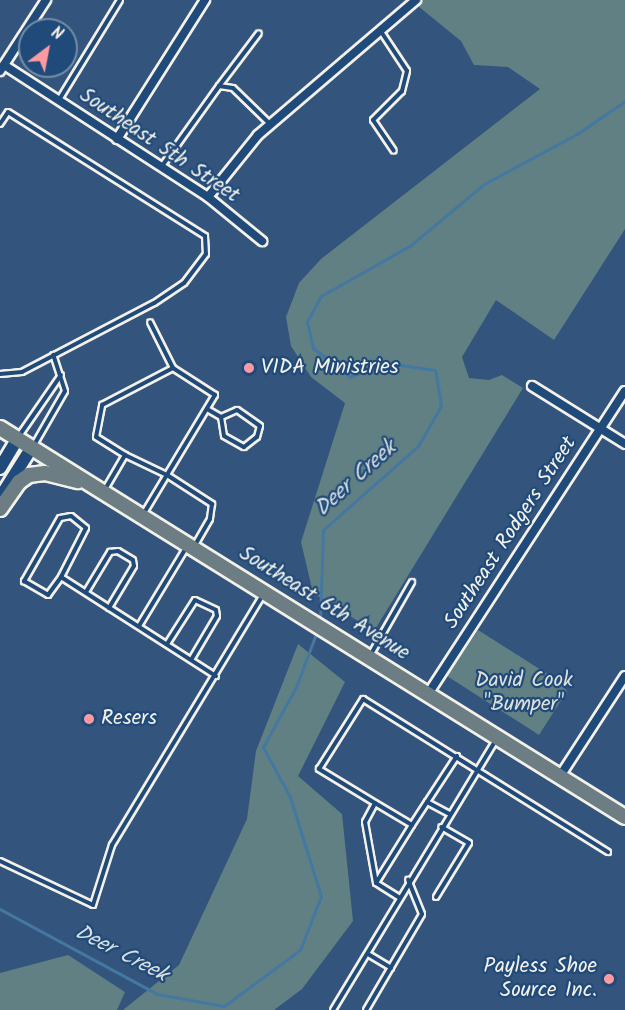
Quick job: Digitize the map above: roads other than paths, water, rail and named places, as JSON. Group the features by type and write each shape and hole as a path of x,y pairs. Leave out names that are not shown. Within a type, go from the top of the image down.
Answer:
{"main road":[{"name":"Southeast 6th Avenue","path":"0,428 625,817"},
{"path":"0,509 19,482 38,473 89,483"}],"street":[{"path":"2,68 46,0"},
{"path":"117,139 205,0"},
{"path":"208,197 245,150 271,124 416,0"},
{"name":"Southeast 5th Street","path":"2,68 208,197 262,241"},
{"path":"532,386 625,444"},
{"name":"Southeast Rodgers Street","path":"428,694 625,391"},
{"path":"0,468 18,438"},
{"path":"0,498 32,447"},
{"path":"560,776 625,676"}],"lane":[{"path":"58,101 120,0"},
{"path":"380,30 407,71 402,91 373,120 394,151"},
{"path":"161,167 259,33"},
{"path":"219,86 233,88 271,124"},
{"path":"0,124 8,112 205,236 206,254 184,283 139,312 22,372 0,374"},
{"path":"142,517 215,395 174,368 150,322"},
{"path":"32,447 62,400 65,383 53,355"},
{"path":"139,626 210,519 212,504 167,475 125,455 96,437 102,405 174,368"},
{"path":"18,438 61,375"},
{"path":"207,409 221,417"},
{"path":"237,410 260,426 257,437 244,447 224,436 221,417 237,410"},
{"path":"103,492 125,455"},
{"path":"71,516 86,528 61,577 48,595 23,579 60,518 71,516"},
{"path":"86,592 110,552 118,551 133,560 134,566 109,608"},
{"path":"61,577 216,675"},
{"path":"369,658 412,582"},
{"path":"0,861 93,904 112,845 265,592"},
{"path":"167,644 195,600 216,610 217,616 192,660"},
{"path":"412,825 319,769 363,699 608,852"},
{"path":"333,1010 368,954 408,880 498,737"},
{"path":"376,883 457,756"},
{"path":"375,802 365,822 376,883 400,898"},
{"path":"427,802 450,814"},
{"path":"436,897 469,843 441,827"},
{"path":"366,1010 422,914 408,880"},
{"path":"368,954 391,968"}],"waterway":[{"name":"Deer Creek","path":"320,622 323,530 418,446 441,406 435,370 386,363 350,377 313,348 307,322 321,296 411,245 484,184 577,134 625,101"},
{"name":"Deer Creek","path":"0,909 157,994 224,1006 300,950 321,896 290,797 263,747 296,687 317,631"}],"place":[{"name":"VIDA Ministries","path":"249,368"},
{"name":"Resers","path":"89,719"},
{"name":"Payless Shoe Source Inc.","path":"609,979"}],"park label":[{"name":"David Cook \"Bumper\"","path":"524,693"}]}
